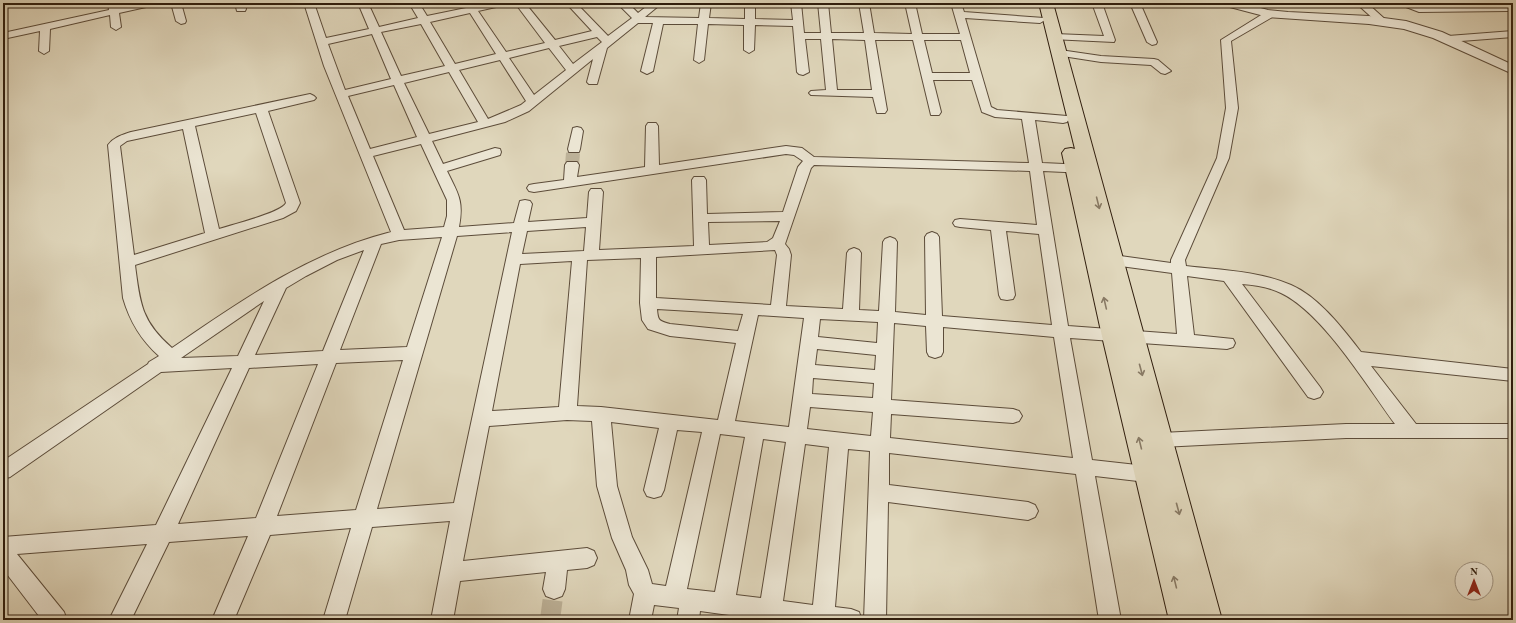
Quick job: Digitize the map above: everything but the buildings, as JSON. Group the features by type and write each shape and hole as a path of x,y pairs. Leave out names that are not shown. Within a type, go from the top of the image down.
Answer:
{"main road":[{"path":"1041,8 1058,58 1082,169 1123,336 1161,440 1207,620"},
{"path":"1041,8 1058,58 1063,119 1113,260 1123,336 1147,474 1184,620"}],"street":[{"path":"3,36 45,27 113,7 152,3"},
{"path":"176,3 181,21"},
{"path":"309,3 342,94 399,235"},
{"path":"334,620 454,216 454,200 363,3"},
{"path":"414,3 485,124"},
{"path":"322,42 424,19 470,6 502,3"},
{"path":"520,3 572,70"},
{"path":"571,3 603,40"},
{"path":"622,3 636,19 659,21 797,22"},
{"path":"366,154 485,124 513,114 533,102 572,70 603,40 636,19 657,3"},
{"path":"699,60 706,3"},
{"path":"749,50 750,3"},
{"path":"796,3 803,72"},
{"path":"823,3 832,94"},
{"path":"864,3 881,110"},
{"path":"910,3 935,112"},
{"path":"956,3 985,106 988,111 1063,119"},
{"path":"1058,58 1110,40 1097,3"},
{"path":"1135,3 1152,42"},
{"path":"1230,3 1250,11 1270,14 1382,21 1411,26 1448,39 1513,70"},
{"path":"1362,3 1382,21"},
{"path":"1404,3 1419,9 1480,6 1508,8"},
{"path":"470,6 533,102"},
{"path":"113,7 116,27"},
{"path":"960,15 1041,8"},
{"path":"1186,340 1178,260 1223,158 1232,108 1226,40 1270,14"},
{"path":"647,71 659,21"},
{"path":"44,52 45,27"},
{"path":"1500,34 1513,43"},
{"path":"1448,39 1513,34"},
{"path":"799,36 966,37"},
{"path":"342,94 552,45 603,40"},
{"path":"593,82 603,40"},
{"path":"1058,58 1154,62 1165,71"},
{"path":"927,76 977,77"},
{"path":"815,94 878,94"},
{"path":"170,356 153,341 138,322 134,312 131,298 114,145 117,142 131,136 310,98"},
{"path":"127,262 278,215 291,208 293,203 261,109"},
{"path":"1028,116 1110,620"},
{"path":"188,124 214,236"},
{"path":"652,126 652,171"},
{"path":"574,149 577,131"},
{"path":"534,188 786,150 797,151 811,161 1082,169"},
{"path":"440,169 496,152"},
{"path":"513,259 758,248 776,244 783,231 805,168 811,161"},
{"path":"570,182 572,165"},
{"path":"699,180 702,250"},
{"path":"567,413 585,256 594,222 596,192"},
{"path":"442,620 480,419 525,204"},
{"path":"701,218 788,216"},
{"path":"3,471 155,366 259,297 280,284 332,258 375,241 399,235 451,230 594,222"},
{"path":"960,223 1046,230"},
{"path":"998,226 1007,295"},
{"path":"932,237 935,352"},
{"path":"223,620 263,526 375,241"},
{"path":"875,620 880,445 890,242"},
{"path":"776,244 782,249 784,255 778,310"},
{"path":"649,253 648,303 650,320 654,325 661,328 745,338"},
{"path":"851,314 854,253"},
{"path":"1113,260 1274,284 1300,297 1324,318 1411,432"},
{"path":"1228,276 1267,326 1314,392"},
{"path":"120,620 163,533 280,284"},
{"path":"648,303 851,314 1062,332 1227,343"},
{"path":"684,606 719,426 745,338 752,308"},
{"path":"769,615 802,400 813,312"},
{"path":"809,342 885,350"},
{"path":"155,366 413,354"},
{"path":"1356,358 1513,375"},
{"path":"806,371 883,377"},
{"path":"802,400 1013,416"},
{"path":"480,419 567,413 601,414 1169,476"},
{"path":"601,414 607,486 622,538 637,570 640,585 645,592 684,606 724,604 769,615 823,616 851,620"},
{"path":"654,490 670,421"},
{"path":"724,604 755,431"},
{"path":"1161,440 1346,431 1513,431"},
{"path":"823,616 839,441"},
{"path":"879,492 1028,511"},
{"path":"3,546 462,511"},
{"path":"3,553 56,620"},
{"path":"450,572 587,558"},
{"path":"554,589 558,562"},
{"path":"640,620 645,592"}],"tunnel":[{"path":"573,154 574,149"},
{"path":"572,165 573,153"},
{"path":"550,620 554,589"}]}
